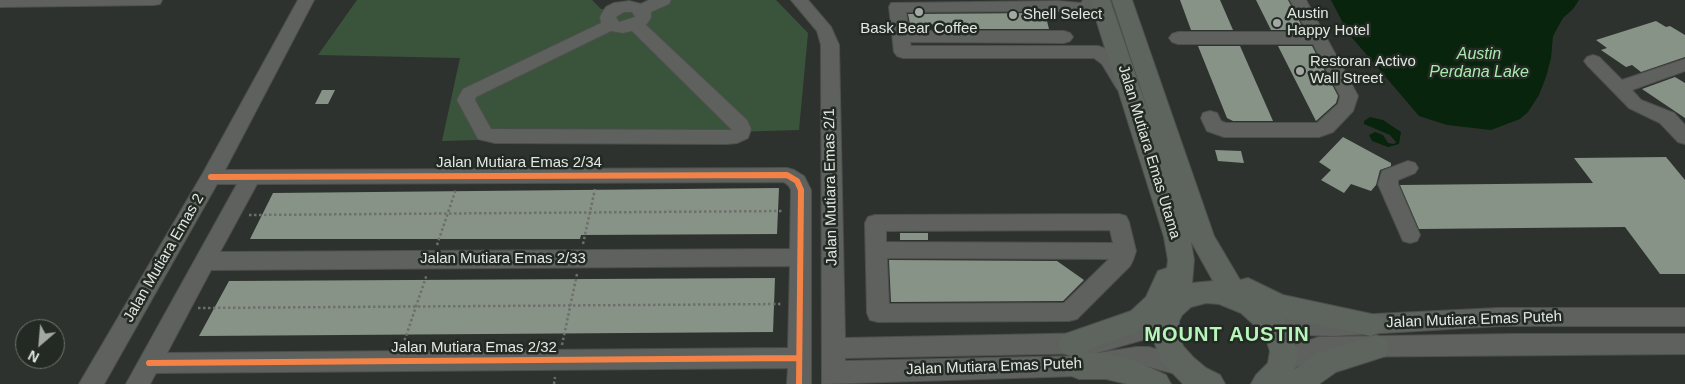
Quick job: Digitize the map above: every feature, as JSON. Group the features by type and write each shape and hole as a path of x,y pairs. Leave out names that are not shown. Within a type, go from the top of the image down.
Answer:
{"main road":[{"name":"Jalan Mutiara Emas Utama","path":"1100,0 1133,101 1189,237 1236,298"},
{"name":"Jalan Mutiara Emas Utama","path":"1122,0 1189,237 1181,260 1180,278 1169,314"},
{"path":"1076,355 1141,319 1156,305 1166,289 1189,237 1227,274 1248,289 1278,305 1373,336"},
{"path":"1197,378 1171,352 1166,336 1169,314 1187,297 1206,292 1236,298 1251,305 1264,314 1274,326 1284,351 1277,379 1308,375 1373,336"},
{"path":"1076,355 1122,370 1156,384"}],"street":[{"path":"0,2 154,0"},
{"name":"Jalan Mutiara Emas 2","path":"91,384 211,177 306,0"},
{"path":"639,18 740,125 741,133 737,136 728,137 495,136 484,134 466,100 468,93 611,11 623,28 663,0"},
{"name":"Jalan Mutiara Emas 2/1","path":"799,0 825,31 830,45 834,378"},
{"path":"1091,0 1091,3 1085,8 1058,6 898,7 903,52 1066,44 1098,52 1108,60 1133,101"},
{"path":"1210,118 1214,126 1224,130 1319,130 1326,127 1347,106 1349,96 1298,0"},
{"path":"0,10 33,1"},
{"path":"1058,6 1066,44"},
{"path":"1178,38 1318,38"},
{"path":"1594,62 1642,108 1671,120 1685,137"},
{"path":"1619,88 1685,65"},
{"path":"1408,168 1389,176 1388,184 1410,235"},
{"name":"Jalan Mutiara Emas 2/34","path":"211,177 787,175 800,185 801,211"},
{"path":"138,384 251,176"},
{"path":"799,384 802,304 801,211"},
{"path":"1119,222 1125,251 1122,260 1069,312 878,313 876,250 875,223 1119,222"},
{"path":"876,250 1125,251"},
{"name":"Jalan Mutiara Emas 2/33","path":"204,261 801,257"},
{"path":"976,312 980,346"},
{"name":"Jalan Mutiara Emas Puteh","path":"834,378 1076,355 1097,343 1145,330 1169,314"},
{"name":"Jalan Mutiara Emas Puteh","path":"1264,314 1304,325 1334,326 1373,336 1512,344 1685,344"},
{"name":"Jalan Mutiara Emas Puteh","path":"1373,336 1499,317 1685,317"},
{"name":"Jalan Mutiara Emas Puteh","path":"833,348 980,346 1076,355 1129,358 1149,357 1197,378"},
{"name":"Jalan Mutiara Emas 2/32","path":"149,363 799,358"}],"path":[{"path":"397,361 461,175"},
{"path":"554,384 598,175"},
{"path":"230,215 801,211"},
{"path":"179,308 802,304"}],"shaded area":[{"path":"357,0 592,0 601,9 653,9 672,0 776,0 808,33 799,130 442,141 460,58 318,55"}],"water":[{"name":"Austin Perdana Lake","path":"1331,0 1579,0 1563,18 1553,36 1551,58 1546,77 1539,95 1528,112 1520,119 1491,130 1447,125 1419,116 1348,33"},
{"path":"1370,117 1383,120 1401,132 1399,144 1388,147 1372,141 1369,135 1375,132 1383,135 1388,143 1394,144 1396,142 1390,135 1364,124 1364,121"}],"building":[{"path":"1180,0 1220,0 1233,30 1191,30"},
{"path":"1256,0 1288,0 1304,30 1271,30"},
{"path":"1045,13 1049,29 949,29 948,25 910,24 908,14"},
{"path":"1656,21 1666,27 1670,26 1685,35 1685,57 1641,72 1632,65 1626,67 1601,50 1607,48 1596,40"},
{"path":"1198,46 1240,46 1273,121 1233,121 1227,118"},
{"path":"1278,46 1312,46 1338,96 1336,103 1316,121"},
{"path":"1675,77 1685,83 1685,118 1642,89"},
{"path":"322,90 335,90 328,104 315,104"},
{"path":"1343,137 1391,163 1391,166 1380,170 1376,185 1371,191 1351,184 1344,193 1321,180 1331,170 1319,162"},
{"path":"1215,150 1241,151 1244,163 1218,161"},
{"path":"1666,157 1685,180 1685,274 1660,274 1625,227 1419,229 1400,185 1593,183 1574,158"},
{"path":"779,188 777,234 581,235 580,239 250,239 273,193"},
{"path":"900,233 928,233 928,240 900,240"},
{"path":"889,260 1057,261 1084,280 1063,301 891,302"},
{"path":"775,278 773,332 199,336 229,281"}],"cycle path":[{"path":"211,177 787,175 797,181 801,190 799,384"},
{"path":"149,363 799,358"}],"place":[{"name":"Bask Bear Coffee","path":"919,12"},
{"name":"Shell Select","path":"1013,15"},
{"name":"Austin Happy Hotel","path":"1277,23"},
{"name":"Restoran Activo Wall Street","path":"1300,71"}],"district":[{"name":"MOUNT AUSTIN","path":"1227,335"}]}
